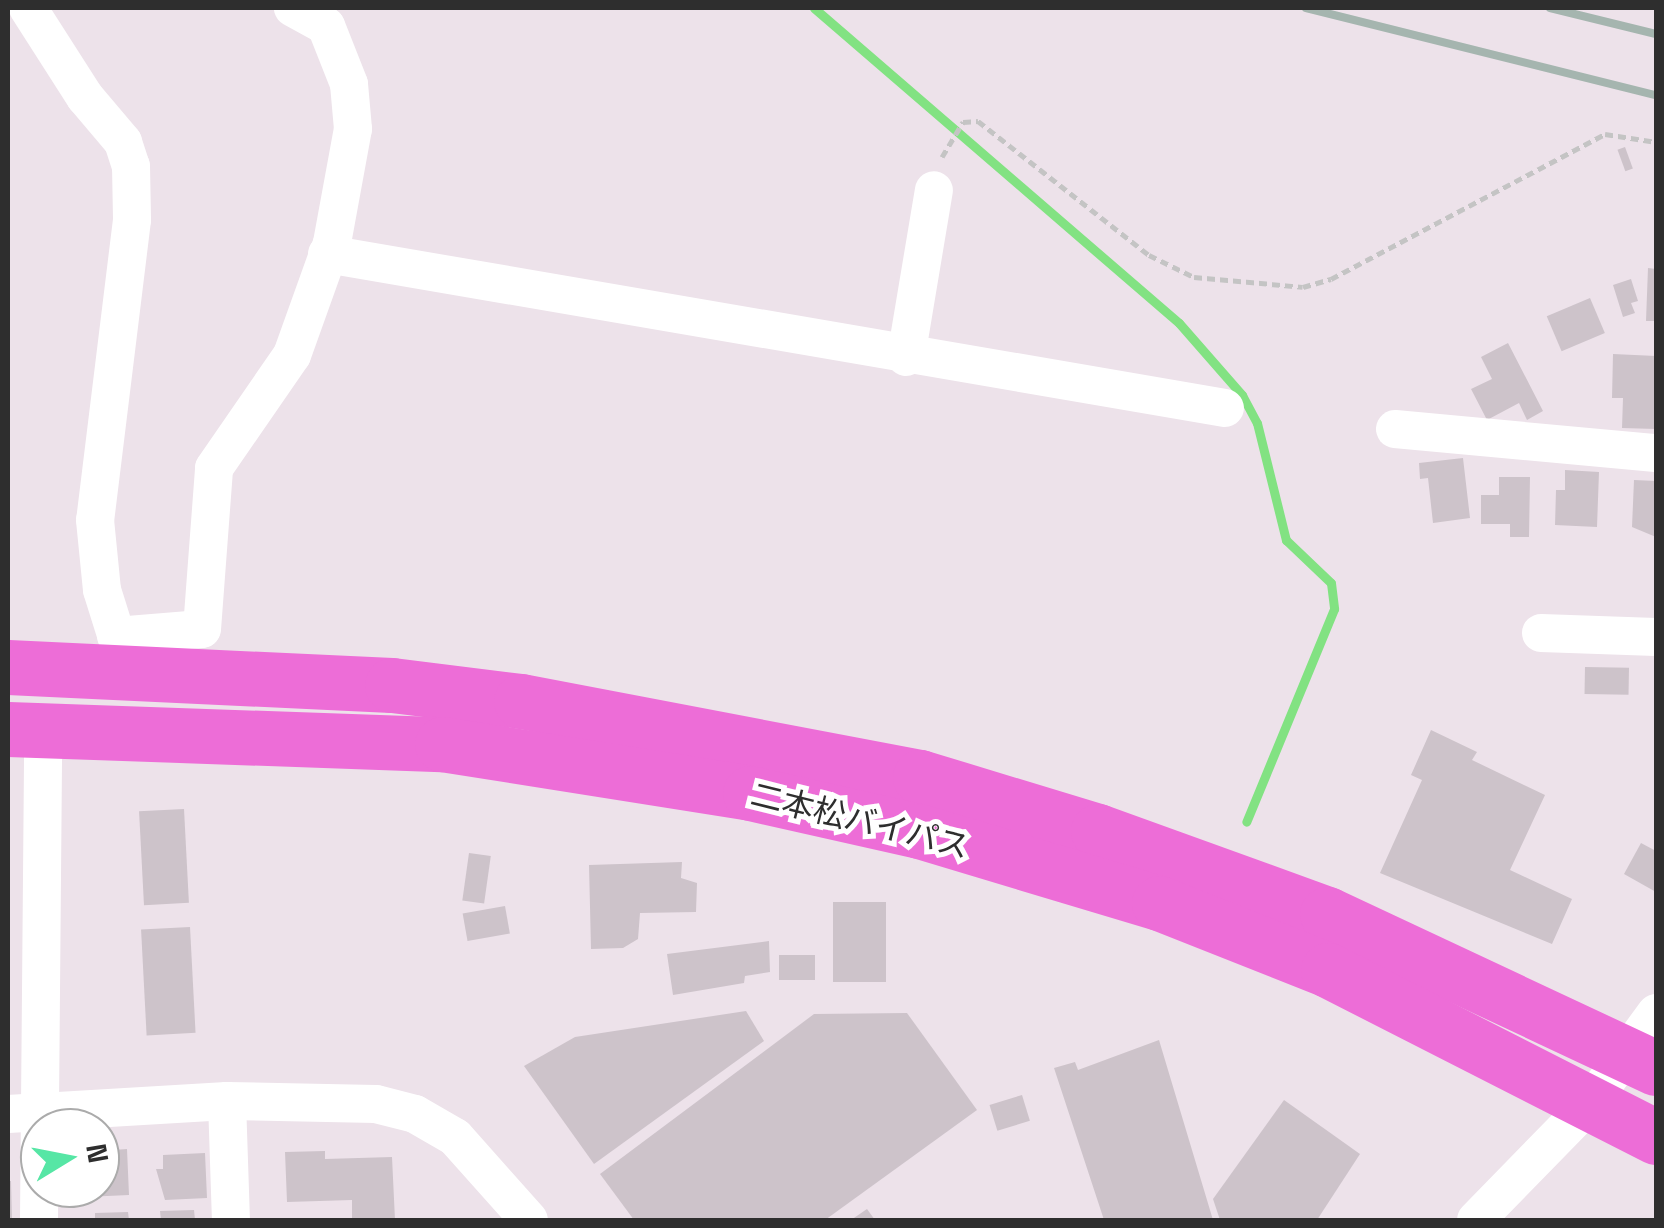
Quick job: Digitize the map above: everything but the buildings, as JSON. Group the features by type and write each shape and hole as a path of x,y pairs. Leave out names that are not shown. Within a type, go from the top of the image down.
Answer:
{"highway":[{"name":"二本松バイパス","path":"8,667 122,653 392,684 502,698 920,776 1098,831 1327,914 1648,1045"},
{"name":"二本松バイパス","path":"25,729 442,744 750,793 919,831 1159,902 1311,963 1656,1137"}],"street":[{"path":"28,8 85,98 123,142 131,166 132,220 94,520 102,590 122,653 202,629 214,468 292,355 327,254 353,129 348,84 326,26 293,8"},
{"path":"906,356 934,190"},
{"path":"327,254 1225,408"},
{"path":"1394,429 1656,453"},
{"path":"1541,633 1656,637"},
{"path":"24,1108 25,729"},
{"path":"1476,1220 1648,1045"},
{"path":"79,1108 227,1100 337,1101 416,1114 454,1137 529,1220"},
{"path":"227,1100 231,1220"}],"path":[{"path":"934,190 944,148 963,122 978,122 1149,255 1194,278 1303,288 1332,279 1605,134 1656,142"}],"waterway":[{"path":"814,8 1179,323 1242,395 1257,423 1286,540 1331,583 1334,609 1246,822"}],"railway":[{"path":"1306,8 1656,95"},
{"path":"1550,8 1656,34"}]}
